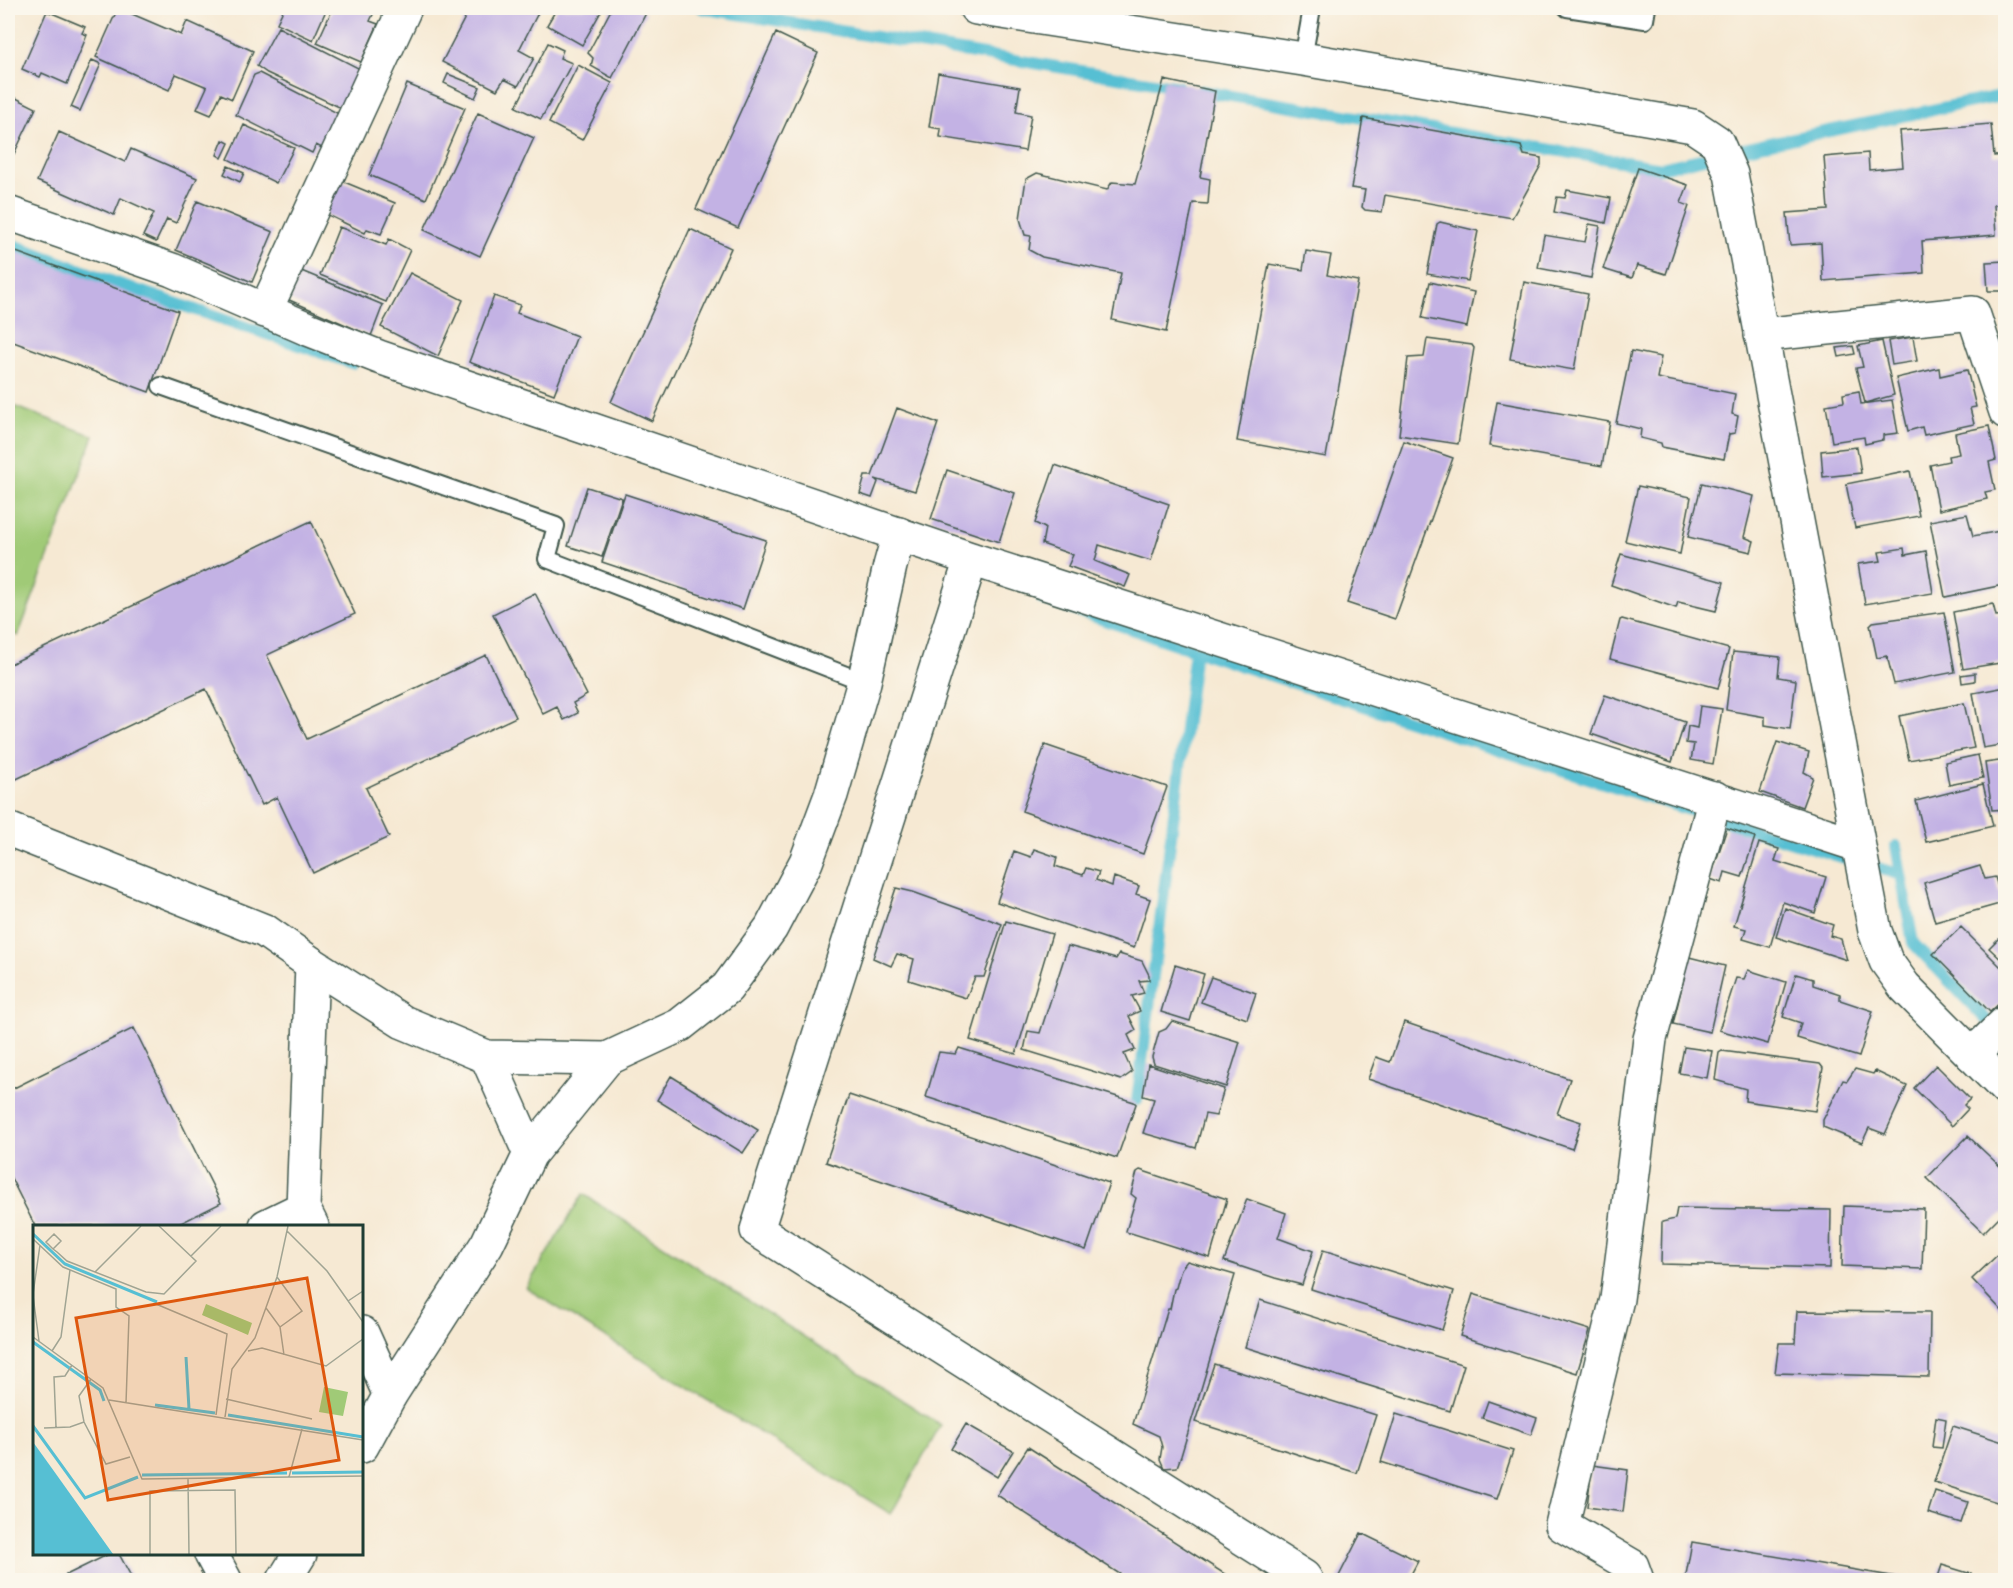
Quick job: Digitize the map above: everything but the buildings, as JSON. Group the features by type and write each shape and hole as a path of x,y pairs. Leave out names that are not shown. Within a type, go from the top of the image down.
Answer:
{"street":[{"path":"265,311 405,8"},
{"path":"976,8 1303,59 1693,126 1718,142 1731,174 1875,931 1886,961 1904,986 2006,1089"},
{"path":"8,213 172,270 379,357 971,559 1858,845"},
{"path":"1761,335 1973,313 2006,412"},
{"path":"8,829 265,931 403,1023 487,1057 607,1059 680,1025 727,988 771,928 806,862 831,795 864,682 899,534"},
{"path":"971,559 757,1230 1304,1577 1306,1581"},
{"path":"1637,1581 1632,1566 1562,1525 1617,1299 1650,1039 1715,798"},
{"path":"274,1225 307,1217 312,964"},
{"path":"1972,1055 2006,1022"},
{"path":"487,1057 530,1154"},
{"path":"363,1444 390,1395 487,1244 530,1154 607,1059"},
{"path":"363,1335 390,1395"},
{"path":"212,1555 225,1581"},
{"path":"284,1581 299,1555"}],"lane":[{"path":"1303,59 1312,8"},
{"path":"1567,8 1645,20 1647,8"},
{"path":"161,386 556,526 547,559 864,682"}],"green space":[{"path":"8,404 94,436 18,636 8,632"},
{"path":"583,1194 941,1425 891,1514 526,1288"}],"waterway":[{"path":"702,8 1178,87"},
{"path":"1201,91 1661,168 1765,144 2006,95"},
{"path":"8,243 116,283 352,363"},
{"path":"1042,599 1470,740 1901,875"},
{"path":"1137,1100 1195,651"},
{"path":"1896,846 1913,943 1996,1030"}]}
